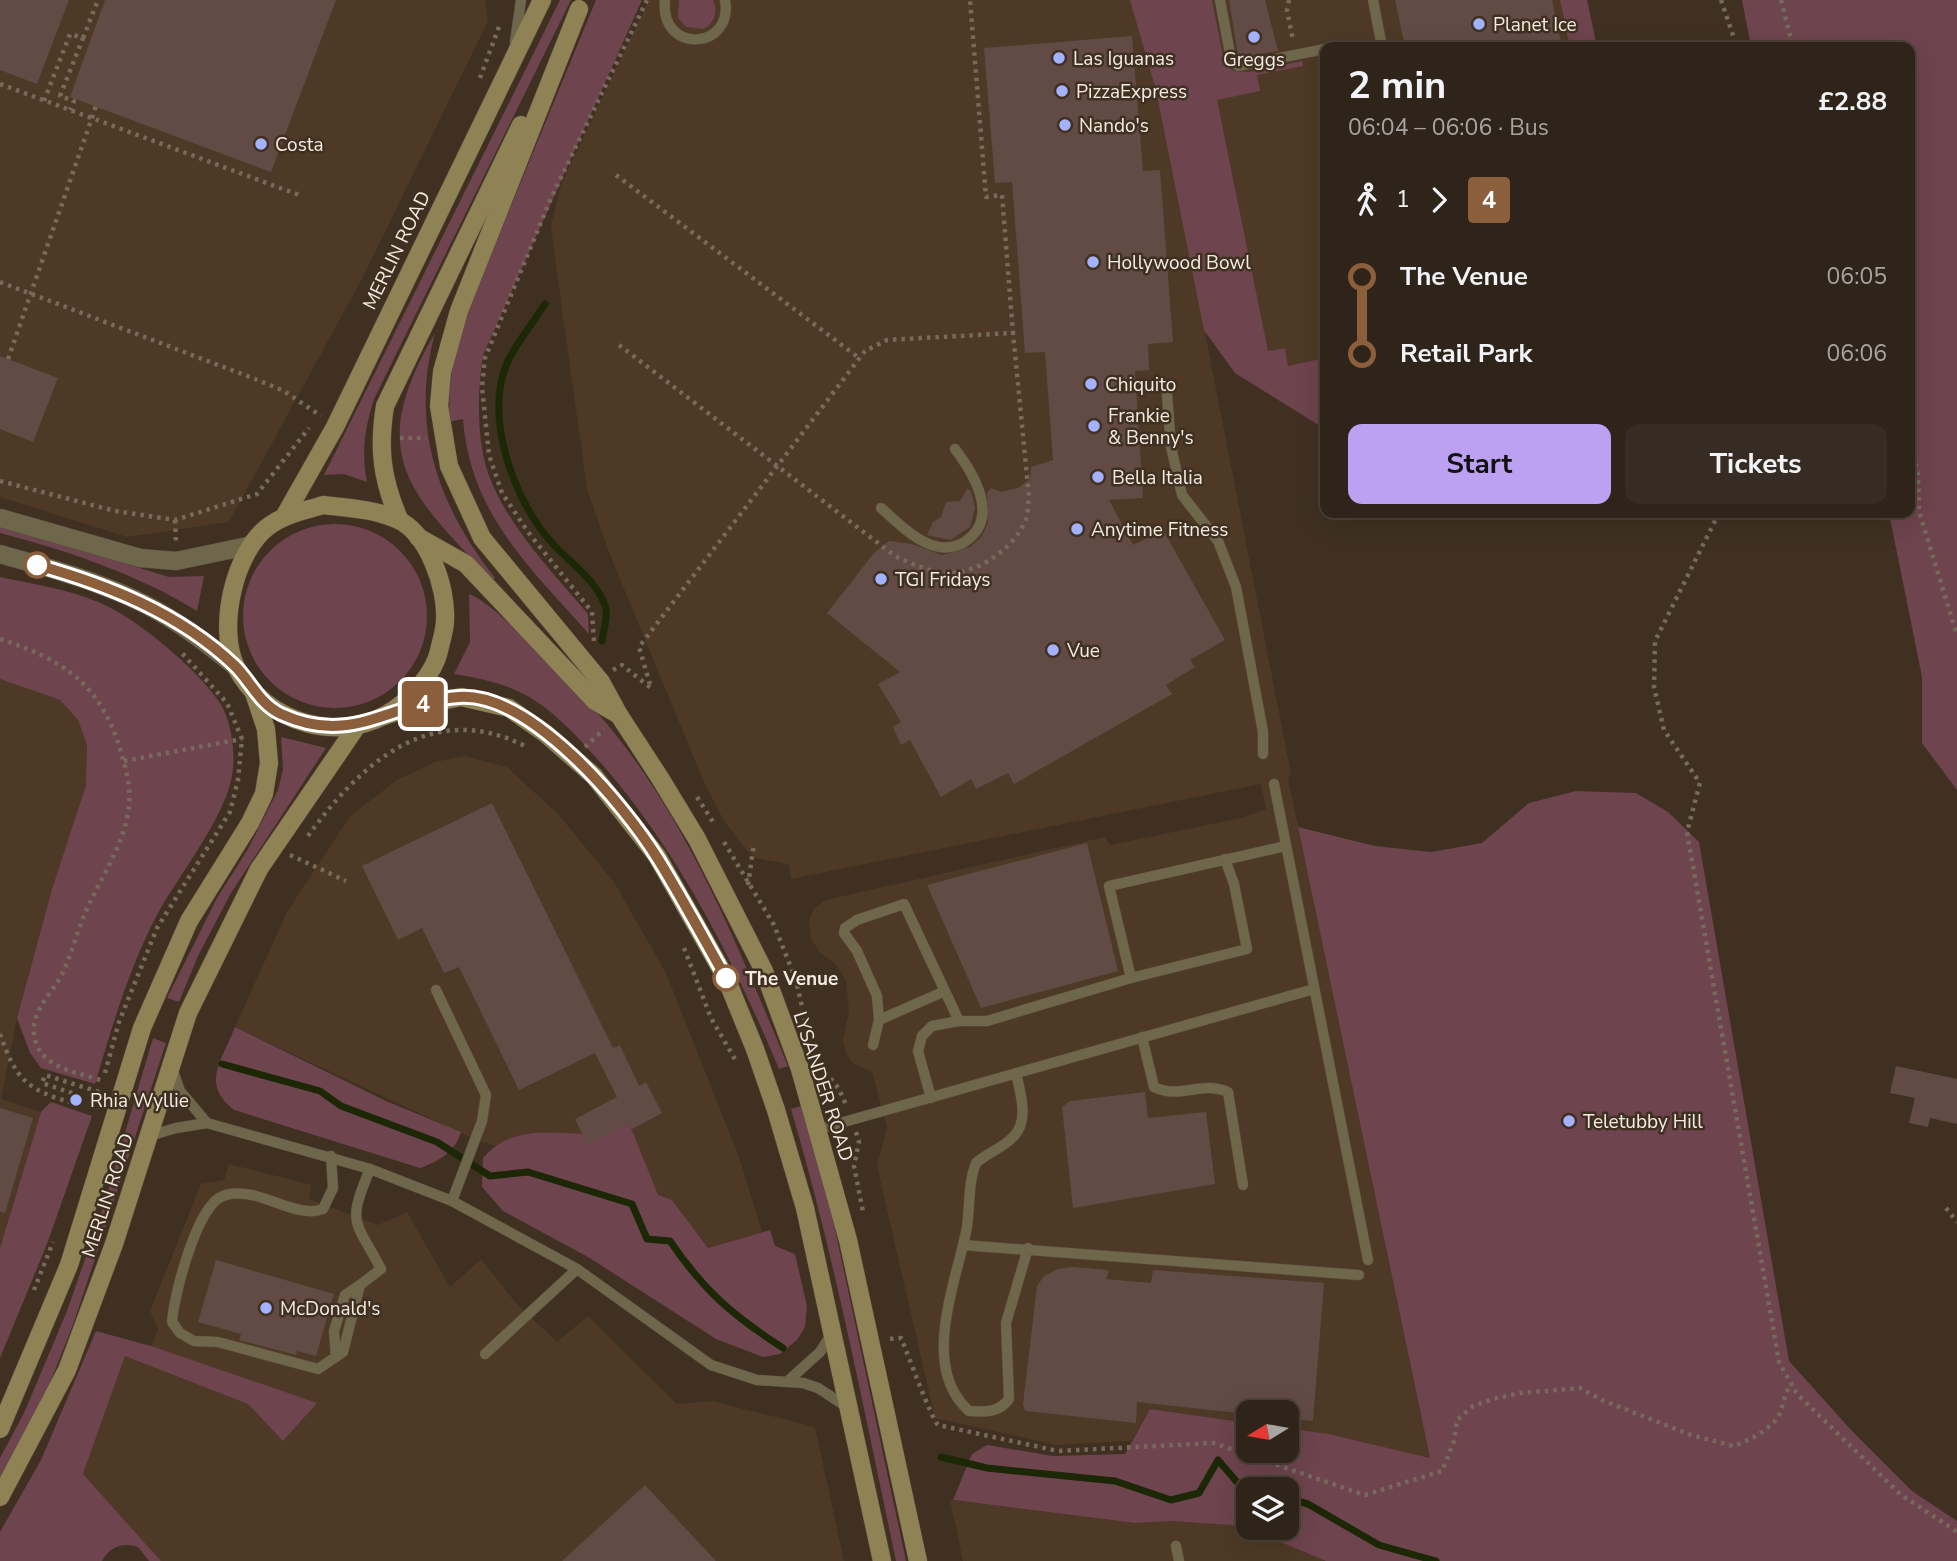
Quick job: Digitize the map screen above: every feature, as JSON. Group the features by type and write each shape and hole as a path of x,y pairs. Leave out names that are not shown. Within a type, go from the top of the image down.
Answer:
{"street":[{"name":"MERLIN ROAD","path":"284,517 335,427 542,0"},
{"path":"384,716 409,699 437,660 445,622 445,602 433,565 418,537 399,519 389,496 379,448 385,406 581,4"},
{"path":"581,4 459,311 442,372 439,406 449,466 482,538 601,682 619,715"},
{"path":"0,518 140,558 176,561 248,546 284,517 323,505 368,510 399,519"},
{"name":"LYSANDER ROAD","path":"418,537 466,564 595,701 619,715 697,839 764,971 819,1129 848,1240 918,1561"},
{"path":"235,666 229,627 233,584 248,546"},
{"path":"0,554 88,579 129,596 184,627 235,666 253,690 278,713 319,727 357,726 416,706 461,697 485,701 509,708 594,776 657,856 726,978 776,1110 805,1208 882,1561"},
{"name":"MERLIN ROAD","path":"0,1429 69,1265 142,1028 189,921 250,823 264,794 269,763 266,729 253,690"},
{"name":"MERLIN ROAD","path":"0,1497 67,1370 114,1244 188,1013 259,869 357,726"}],"lane":[{"path":"511,63 521,0"},
{"path":"665,0 666,18 670,27 687,39 696,40 706,38 721,26 726,17 726,0"},
{"path":"1220,0 1231,59 1238,66 1320,50"},
{"path":"1373,0 1381,42"},
{"path":"1167,394 1171,447 1182,495 1218,541 1236,587 1263,732 1264,754"},
{"path":"881,508 934,546 949,548 963,543 974,534 982,522 983,507 976,483 956,449"},
{"path":"1274,785 1368,1260"},
{"path":"1131,978 1109,886 1286,846"},
{"path":"931,1098 918,1051 922,1036 932,1026 959,1021 987,1021 1131,978 1247,949 1234,884 1225,859"},
{"path":"873,1045 879,1020 877,996 857,951 844,933 845,928 857,920 904,904 959,1021"},
{"path":"819,1129 1314,989"},
{"path":"436,990 486,1095 482,1121 452,1201"},
{"path":"879,1020 945,991"},
{"path":"1142,1037 1154,1087 1169,1094 1213,1086 1228,1092 1243,1185"},
{"path":"171,1066 180,1091 207,1123"},
{"path":"1016,1073 1023,1102 1021,1126 1013,1137 976,1163 963,1245 946,1307 946,1369 954,1399 968,1411 990,1412 1004,1407 1009,1399 1006,1323 1028,1248"},
{"path":"149,1136 207,1123 370,1169 452,1201 577,1269 710,1365 757,1380 789,1380 818,1388 850,1409"},
{"path":"331,1156 333,1188 323,1209 314,1213 254,1195 233,1193 218,1199 208,1212 186,1258 174,1300 172,1322 180,1333 194,1341 218,1342 318,1369 336,1357 334,1331 345,1295 381,1269 357,1228 354,1211 370,1169"},
{"path":"963,1245 1359,1275"},
{"path":"485,1354 577,1269"},
{"path":"789,1380 820,1352 833,1332"},
{"path":"1176,1546 1179,1561"}],"path":[{"path":"70,110 74,101 60,96 98,0"},
{"path":"594,645 592,612 502,493 489,455 482,387 485,358 551,198 647,0"},
{"path":"619,345 895,556 923,569 949,573 985,563 1004,549 1025,523 1029,497 1002,195 986,197 970,0"},
{"path":"1289,0 1287,11 1293,40 1304,37"},
{"path":"1721,0 1735,42"},
{"path":"1781,0 1792,42"},
{"path":"475,90 502,18"},
{"path":"44,101 70,34 83,38"},
{"path":"0,84 299,195"},
{"path":"8,359 96,106"},
{"path":"616,176 859,358"},
{"path":"0,282 256,379 284,391 314,410"},
{"path":"611,671 622,665 651,688 639,647 864,351 887,340 1013,332"},
{"path":"0,481 115,511 176,520 257,494 324,408"},
{"path":"1915,460 1919,511 1957,635"},
{"path":"1716,518 1655,641 1654,687 1664,730 1700,783 1687,832 1780,1362 1797,1394 1900,1494 1957,1532"},
{"path":"176,520 176,561"},
{"path":"0,639 43,653 75,674 97,696 115,730 124,761 130,805 121,837 92,897 64,970 48,999 36,1012 33,1028 36,1044 44,1058 58,1066 103,1081"},
{"path":"96,1104 119,1022 157,928 230,812 238,780 242,739 227,703 172,643"},
{"path":"606,662 619,681"},
{"path":"573,758 619,715"},
{"path":"286,869 338,794 407,741 436,731 464,729 498,735 534,750"},
{"path":"124,761 242,739"},
{"path":"694,792 748,886 774,925 787,955 808,1032"},
{"path":"748,886 754,843"},
{"path":"273,848 346,881"},
{"path":"680,936 711,1018 743,1071"},
{"path":"0,1034 6,1051 33,1090 73,1102 75,1094 42,1083 45,1075 99,1092"},
{"path":"818,1063 839,1088 853,1120 859,1142 854,1166 866,1224"},
{"path":"1946,1208 1957,1222"},
{"path":"34,1292 57,1230"},
{"path":"887,1327 893,1352"},
{"path":"890,1339 901,1338 924,1389 932,1419 938,1425 1058,1451 1213,1443 1365,1495 1442,1471 1454,1441 1457,1420 1473,1406 1493,1399 1520,1393 1580,1388 1602,1400 1691,1436 1733,1446 1762,1432 1779,1416 1782,1399 1791,1384"}],"shaded area":[{"path":"0,0 485,0 488,21 363,277 229,522 127,537 0,497"},
{"path":"560,0 571,0 374,399 365,440 367,482 344,474 324,475"},
{"path":"596,0 642,0 483,355 479,403 483,453 492,483 511,519 548,568 588,614 589,634 545,586 506,537 477,483 468,453 463,419 449,422 453,362 470,305"},
{"path":"649,0 1587,0 1596,42 1320,42 1320,426 1235,373 1205,332 1291,774 1288,778 1430,1458 1329,1434 1299,1430 1299,1400 1236,1400 1236,1421 1150,1409 1131,1441 1056,1445 935,1418 877,1166 887,1127 872,1072 852,1063 846,1052 843,1040 849,1012 846,980 835,964 819,952 811,938 809,921 813,910 824,901 839,897 1105,837 1110,845 1241,818 1266,809 1261,784 791,879 788,864 756,858 747,851 724,821 704,782 610,555 587,489 551,226 560,187"},
{"path":"679,0 713,0 713,20 704,29 686,27 678,18"},
{"path":"1130,0 1212,0 1224,61 1233,71 1249,72 1302,61 1303,66 1257,75 1260,91 1217,100 1268,351 1285,348 1288,366 1320,359 1320,426 1235,373 1204,330 1156,90"},
{"path":"1560,0 1587,0 1596,42 1569,42"},
{"path":"1742,0 1957,0 1957,790 1922,743 1922,677 1890,518 1915,518 1915,42 1750,42"},
{"path":"435,333 428,367 426,400 434,463 458,522 495,578 492,580 437,521 418,494 405,468 400,440 402,410 414,374"},
{"path":"335,524 370,531 386,539 400,551 412,565 420,581 427,616 420,651 412,667 400,681 386,693 370,701 335,708 300,701 284,693 270,681 258,667 250,651 243,616 250,581 258,565 270,551 284,539 300,531"},
{"path":"0,525 169,577 204,576 197,611 102,565 0,533"},
{"path":"0,577 86,597 130,619 165,645 197,675 224,710 231,735 233,770 222,806 147,935 122,998 95,1084 41,1068 30,1053 17,1018 52,889 86,785 87,745 78,720 60,700 0,679"},
{"path":"469,594 505,620 573,687 607,724 636,762 663,802 710,888 788,1066 779,1069 725,951 683,875 607,770 563,723 525,694 485,680 454,674 470,642"},
{"path":"0,679 60,700 78,720 87,745 88,764 86,785 52,889 17,1018 1,1099 41,1112 0,1248"},
{"path":"281,737 326,748 231,893 198,956 179,1002 167,998 217,898 248,849 278,790 283,769"},
{"path":"465,756 507,767 558,814 614,882 666,973 739,1157 762,1232 708,1248 672,1200 476,1140 235,1027 287,912 350,816 397,780 435,762"},
{"path":"1576,791 1636,793 1668,812 1699,842 1789,1361 1852,1431 1912,1491 1957,1521 1957,1561 1326,1561 1276,1540 1299,1540 1299,1477 1236,1477 1236,1526 1173,1521 1135,1523 953,1500 972,1454 987,1445 1053,1456 1125,1454 1150,1409 1236,1421 1236,1463 1299,1463 1299,1430 1329,1434 1430,1458 1298,827 1375,846 1431,852 1482,843 1529,803"},
{"path":"235,1027 386,1101 461,1132 459,1139 445,1155 420,1168 234,1110 218,1091 216,1081 220,1061"},
{"path":"153,1038 166,1043 74,1322 50,1383 0,1482 0,1458 24,1413 67,1311 103,1207"},
{"path":"51,1102 92,1116 47,1244 0,1358 0,1248 41,1112"},
{"path":"801,1106 833,1220 906,1561 896,1561 835,1278 791,1109"},
{"path":"629,1123 658,1195 672,1200 708,1248 770,1230 775,1246 795,1254 807,1306 805,1327 797,1340 780,1354 763,1357 716,1339 588,1257 503,1211 482,1187 483,1158 504,1141 516,1136 555,1133 582,1134 588,1144"},
{"path":"229,1164 312,1185 309,1199 378,1225 407,1212 450,1287 481,1259 515,1302 557,1342 588,1316 677,1404 712,1401 815,1427 844,1561 161,1561 83,1474 125,1356 145,1363 158,1329 150,1311 201,1184 224,1180"},
{"path":"96,1331 151,1346 317,1403 283,1441 248,1404 125,1356 83,1474 161,1561 149,1561 138,1547 127,1545 117,1546 102,1561 0,1561 0,1532 41,1460"},
{"path":"950,1500 1135,1523 1173,1521 1236,1526 1236,1540 1276,1540 1326,1561 963,1561"}],"building":[{"path":"0,0 69,0 37,84 0,70"},
{"path":"105,0 336,0 271,172 70,97"},
{"name":"Greggs","path":"1229,0 1265,0 1278,51 1240,58"},
{"name":"Planet Ice","path":"1395,0 1552,0 1561,42 1404,42"},
{"path":"1132,36 1143,171 1160,170 1173,342 1148,344 1149,370 1135,371 1143,498 1109,500 1133,545 1163,530 1225,640 1190,660 1195,667 1166,685 1172,694 1014,784 1008,773 976,789 971,779 941,797 910,740 901,745 893,727 901,722 878,684 900,672 827,613 874,553 889,541 912,544 942,555 970,547 982,536 988,523 987,493 991,488 1001,492 1018,488 1030,479 1031,467 1053,460 1045,352 1025,353 1012,182 995,183 984,48"},
{"path":"0,356 58,378 33,442 0,429"},
{"path":"967,489 971,491 975,508 970,527 950,540 927,535 933,522 941,517 946,502 960,501"},
{"path":"492,803 613,1048 620,1045 639,1086 646,1082 662,1113 632,1129 629,1123 588,1145 575,1119 617,1097 595,1053 519,1090 459,967 444,973 422,928 398,940 362,866"},
{"path":"1087,843 1118,971 981,1008 927,885"},
{"path":"1896,1066 1957,1079 1957,1124 1930,1118 1928,1127 1909,1123 1915,1098 1890,1093"},
{"path":"1145,1092 1148,1118 1206,1112 1215,1184 1073,1208 1062,1107 1070,1101"},
{"path":"0,1108 33,1118 5,1213 0,1212"},
{"name":"McDonald's","path":"216,1260 334,1294 316,1356 297,1351 296,1355 239,1340 241,1334 198,1322"},
{"path":"1073,1267 1109,1270 1106,1279 1151,1283 1153,1270 1324,1283 1313,1421 1299,1419 1299,1400 1236,1400 1236,1413 1137,1402 1136,1423 1025,1411 1023,1404 1037,1286 1044,1276 1058,1269"},
{"path":"645,1485 716,1561 562,1561"}],"waterway":[{"path":"545,304 507,363 499,408 501,433 515,482 538,525 590,581 602,599 606,609 602,641"},
{"path":"222,1064 320,1091 341,1106 437,1142 490,1176 528,1172 632,1204 647,1239 670,1241 720,1301 783,1348"},
{"path":"941,1457 987,1468 1115,1481 1171,1500 1199,1493 1218,1460 1236,1481"},
{"path":"1299,1502 1308,1504 1379,1545 1436,1561"}],"bus line":[{"name":"4","path":"37,565 88,579 163,614 195,634 235,666 253,690 278,713 319,727 357,726 416,706 461,697 509,708 546,734 594,776 657,856 726,978"}],"place":[{"name":"Planet Ice","path":"1479,24"},
{"name":"Greggs","path":"1254,37"},
{"name":"Las Iguanas","path":"1059,58"},
{"name":"PizzaExpress","path":"1062,91"},
{"name":"Nando's","path":"1065,125"},
{"name":"Costa","path":"261,144"},
{"name":"Hollywood Bowl","path":"1093,262"},
{"name":"Chiquito","path":"1091,384"},
{"name":"Frankie & Benny's","path":"1094,426"},
{"name":"Bella Italia","path":"1098,477"},
{"name":"Anytime Fitness","path":"1077,529"},
{"name":"TGI Fridays","path":"881,579"},
{"name":"Vue","path":"1053,650"},
{"name":"The Venue","path":"726,978"},
{"name":"Rhia Wyllie","path":"76,1100"},
{"name":"Teletubby Hill","path":"1569,1121"},
{"name":"McDonald's","path":"266,1308"}]}
